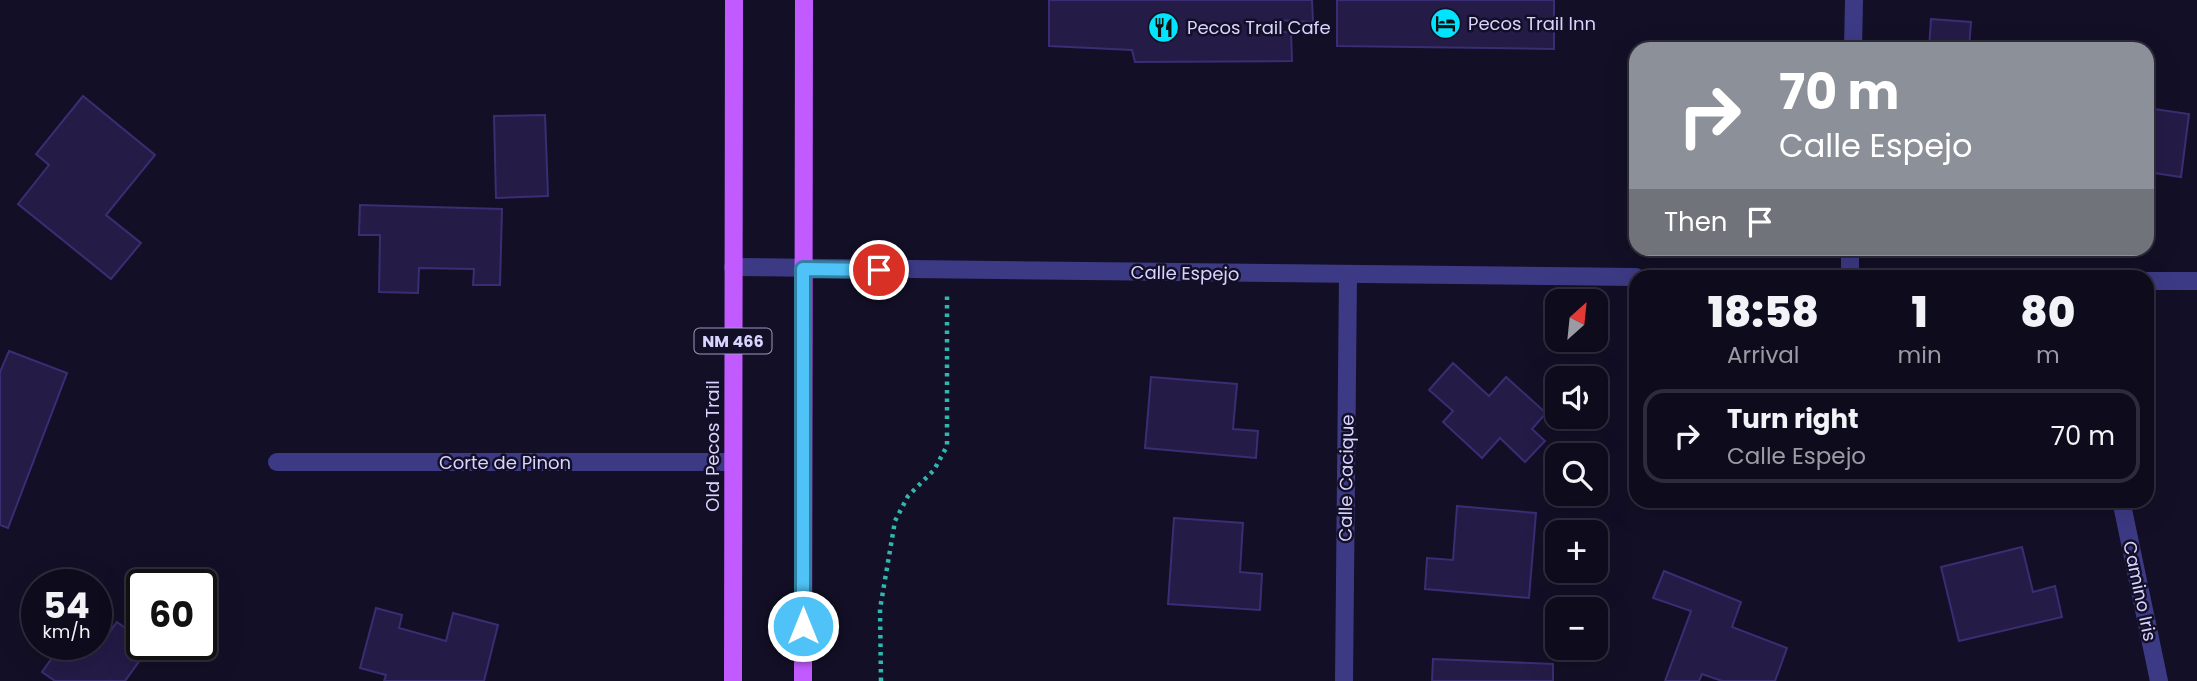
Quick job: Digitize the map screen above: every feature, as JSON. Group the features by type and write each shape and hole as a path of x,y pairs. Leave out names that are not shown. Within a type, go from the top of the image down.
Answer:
{"main road":[{"name":"Old Pecos Trail","path":"733,681 734,0"},
{"path":"803,681 804,0"}],"street":[{"path":"1853,42 1854,0"},
{"name":"Calle Espejo","path":"733,268 1629,277"},
{"name":"Calle Cacique","path":"1344,681 1348,275"},
{"path":"2154,281 2197,281"},
{"name":"Corte de Pinon","path":"276,463 733,462"},
{"name":"Camino Iris","path":"2123,508 2159,681"}],"path":[{"path":"881,681 880,609 895,521 904,502 934,470 947,446 947,271"}],"building":[{"name":"Pecos Trail Cafe","path":"1049,0 1312,0 1313,22 1277,20 1278,32 1291,32 1292,61 1135,62 1132,50 1049,46"},
{"name":"Pecos Trail Inn","path":"1337,0 1554,0 1554,49 1337,46"},
{"path":"1931,19 1971,22 1970,42 1929,42"},
{"path":"83,96 155,155 106,215 141,243 111,279 18,204 49,165 36,154"},
{"path":"2154,109 2189,114 2181,177 2154,173"},
{"path":"545,115 548,196 496,198 494,116"},
{"path":"360,205 502,209 500,285 473,285 474,269 419,268 418,293 379,292 380,235 359,235"},
{"path":"9,351 67,373 8,528 0,525 0,372"},
{"path":"1453,363 1489,396 1506,377 1545,412 1532,429 1545,441 1525,462 1500,438 1482,458 1443,422 1453,411 1429,390"},
{"path":"1151,377 1237,384 1233,429 1258,431 1256,458 1145,448"},
{"path":"1457,506 1536,513 1529,598 1425,589 1427,558 1453,560"},
{"path":"1174,518 1243,523 1240,572 1262,574 1260,610 1168,604"},
{"path":"2022,547 2033,592 2055,586 2062,617 1959,641 1941,567"},
{"path":"1664,571 1741,602 1732,627 1787,648 1775,681 1722,681 1702,674 1699,681 1665,681 1691,611 1653,598"},
{"path":"376,608 402,615 399,628 446,641 453,613 498,625 484,681 384,681 386,675 360,668"},
{"path":"117,622 126,628 126,660 140,660 125,681 55,681 42,672 51,660 112,660 112,629"},
{"path":"1433,659 1553,664 1553,681 1432,681"}],"place":[{"name":"Pecos Trail Inn","path":"1445,23"},
{"name":"Pecos Trail Cafe","path":"1164,27"}],"route":[{"path":"803,626 803,269 879,270"}]}
